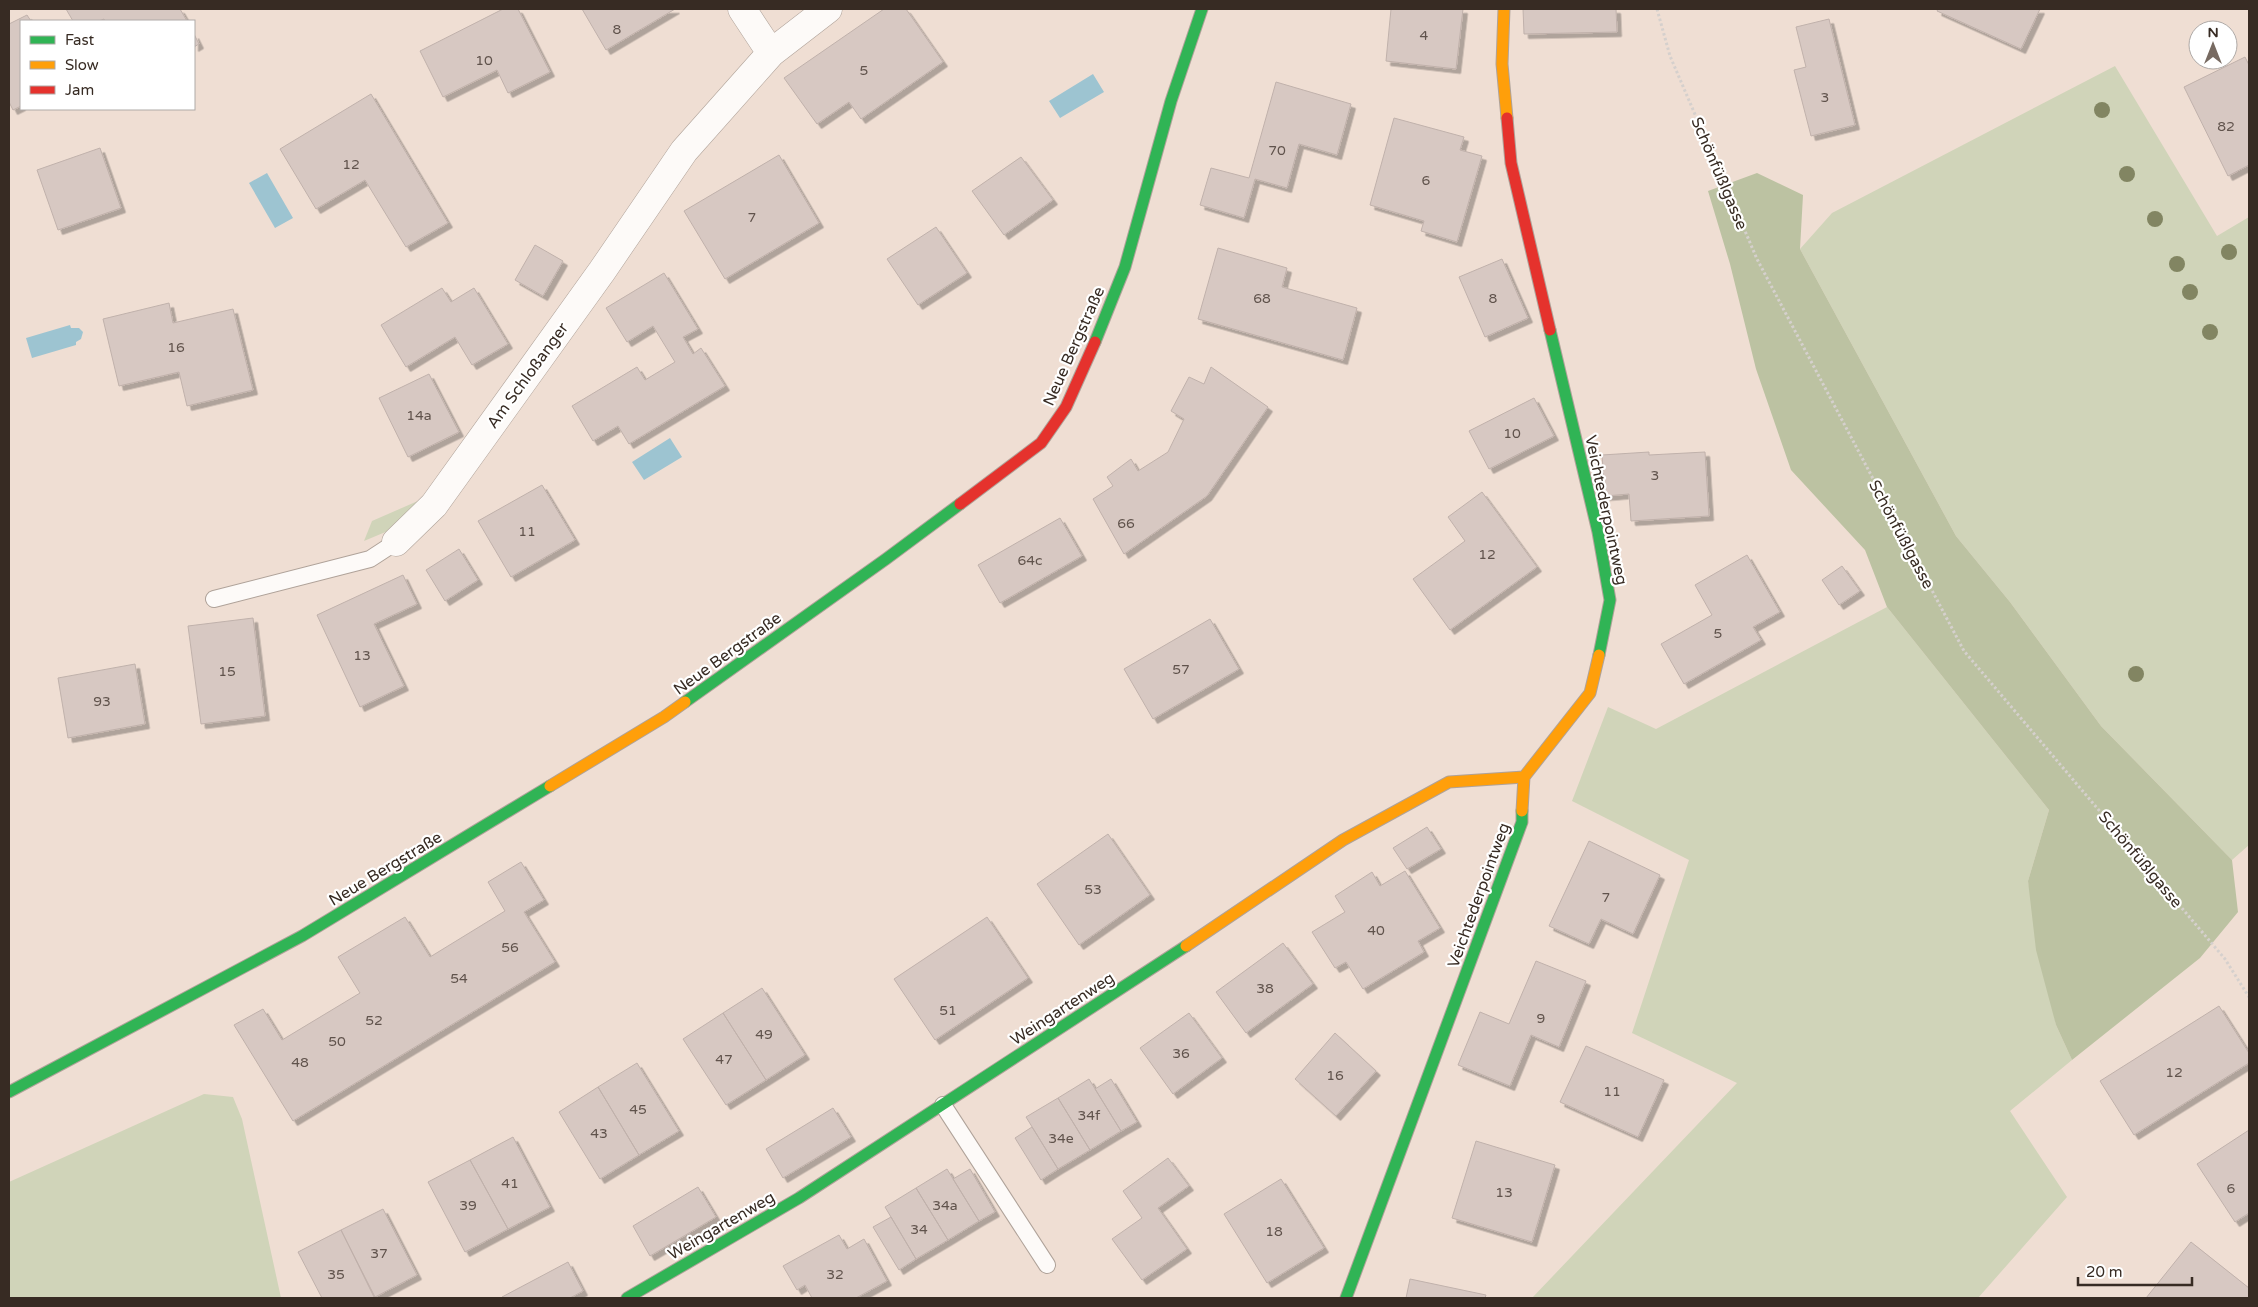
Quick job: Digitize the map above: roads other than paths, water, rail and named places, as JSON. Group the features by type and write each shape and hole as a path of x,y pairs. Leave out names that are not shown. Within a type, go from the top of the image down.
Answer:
{"street":[{"path":"742,9 771,53"},
{"name":"Am Schloßanger","path":"396,542 434,505 602,271 684,151 771,53 828,9"},
{"name":"Neue Bergstraße","path":"9,1092 302,936 664,718 886,559 1041,443 1071,398 1101,330 1125,267 1171,101 1202,9"},
{"name":"Veichtederpointweg","path":"1346,1298 1522,822 1524,777 1590,693 1603,641 1610,600 1598,532 1511,164 1502,64 1504,9"},
{"name":"Weingartenweg","path":"627,1298 799,1198 1166,960 1343,840 1449,782 1524,777"}],"lane":[{"name":"Am Schloßanger","path":"214,599 370,559 396,542"},
{"path":"943,1104 1047,1265"}],"water":[{"path":"1093,74 1104,92 1060,118 1049,101"},
{"path":"267,173 293,218 275,228 249,183"},
{"path":"70,325 71,328 79,328 83,332 81,339 76,342 76,345 32,358 26,338"},
{"path":"670,438 682,457 644,480 632,462"}]}
